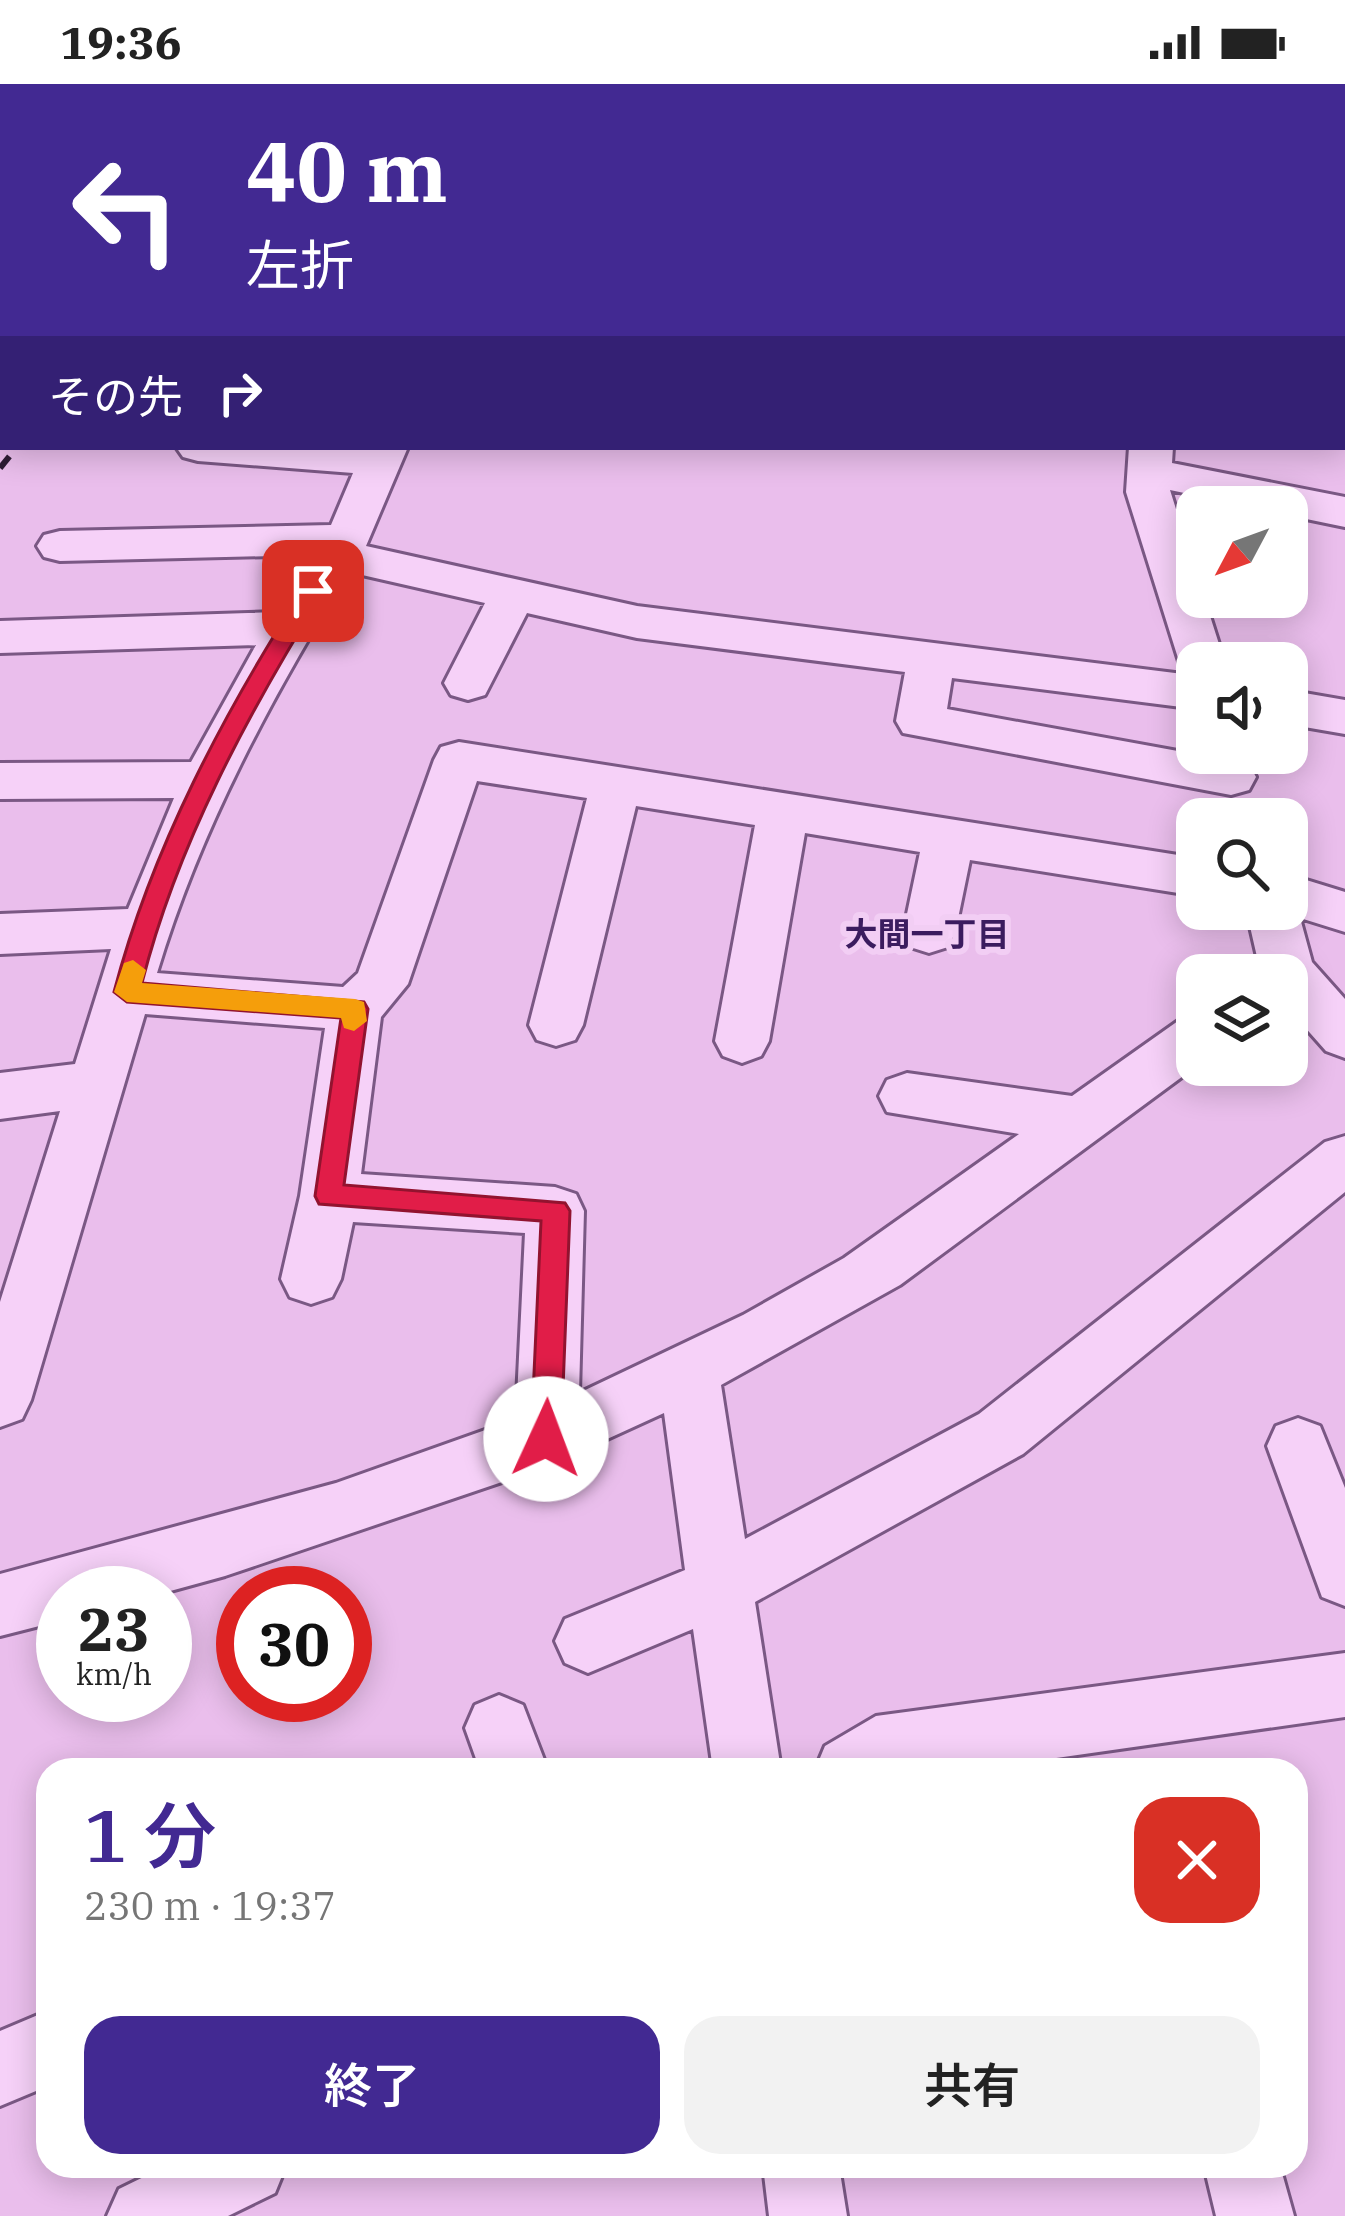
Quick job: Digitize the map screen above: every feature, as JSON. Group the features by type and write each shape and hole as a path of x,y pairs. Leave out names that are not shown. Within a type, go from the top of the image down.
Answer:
{"street":[{"path":"0,1400 9,1335 146,928 207,780 250,692 342,546 383,454 277,450"},
{"path":"1194,642 1148,492 1150,460 1345,512"},
{"path":"60,546 342,546 513,594 637,622 1176,689"},
{"path":"468,682 513,594"},
{"path":"0,637 289,628"},
{"path":"932,659 920,721 1234,783"},
{"path":"1308,711 1345,717"},
{"path":"311,1279 329,1196 355,1009 381,984 459,760 1176,875"},
{"path":"0,782 207,780"},
{"path":"556,1025 616,785"},
{"path":"742,1041 783,813"},
{"path":"928,933 948,839"},
{"path":"1308,901 1345,912"},
{"path":"0,934 146,928"},
{"path":"127,992 355,1009"},
{"path":"1308,998 1345,1036"},
{"path":"0,1604 102,1580 380,1498 546,1439 689,1372 868,1274 1176,1051"},
{"path":"0,1096 96,1084"},
{"path":"907,1096 1081,1120"},
{"path":"588,1641 722,1586 1001,1434 1345,1159"},
{"path":"329,1196 556,1211 546,1439"},
{"path":"689,1372 745,1758"},
{"path":"1298,1446 1345,1576"},
{"path":"865,1758 875,1750 1345,1684"},
{"path":"146,2216 224,2178"},
{"path":"803,2178 808,2216"},
{"path":"1245,2178 1255,2216"}],"railway":[{"path":"0,468 15,450"}],"slow traffic":[{"path":"133,970 127,992 355,1009 354,1021"}],"district":[{"name":"大間一丁目","path":"927,934"}],"route":[{"path":"313,591 250,692 207,780 140,942 127,992 355,1009 329,1196 556,1211 546,1439"}]}
